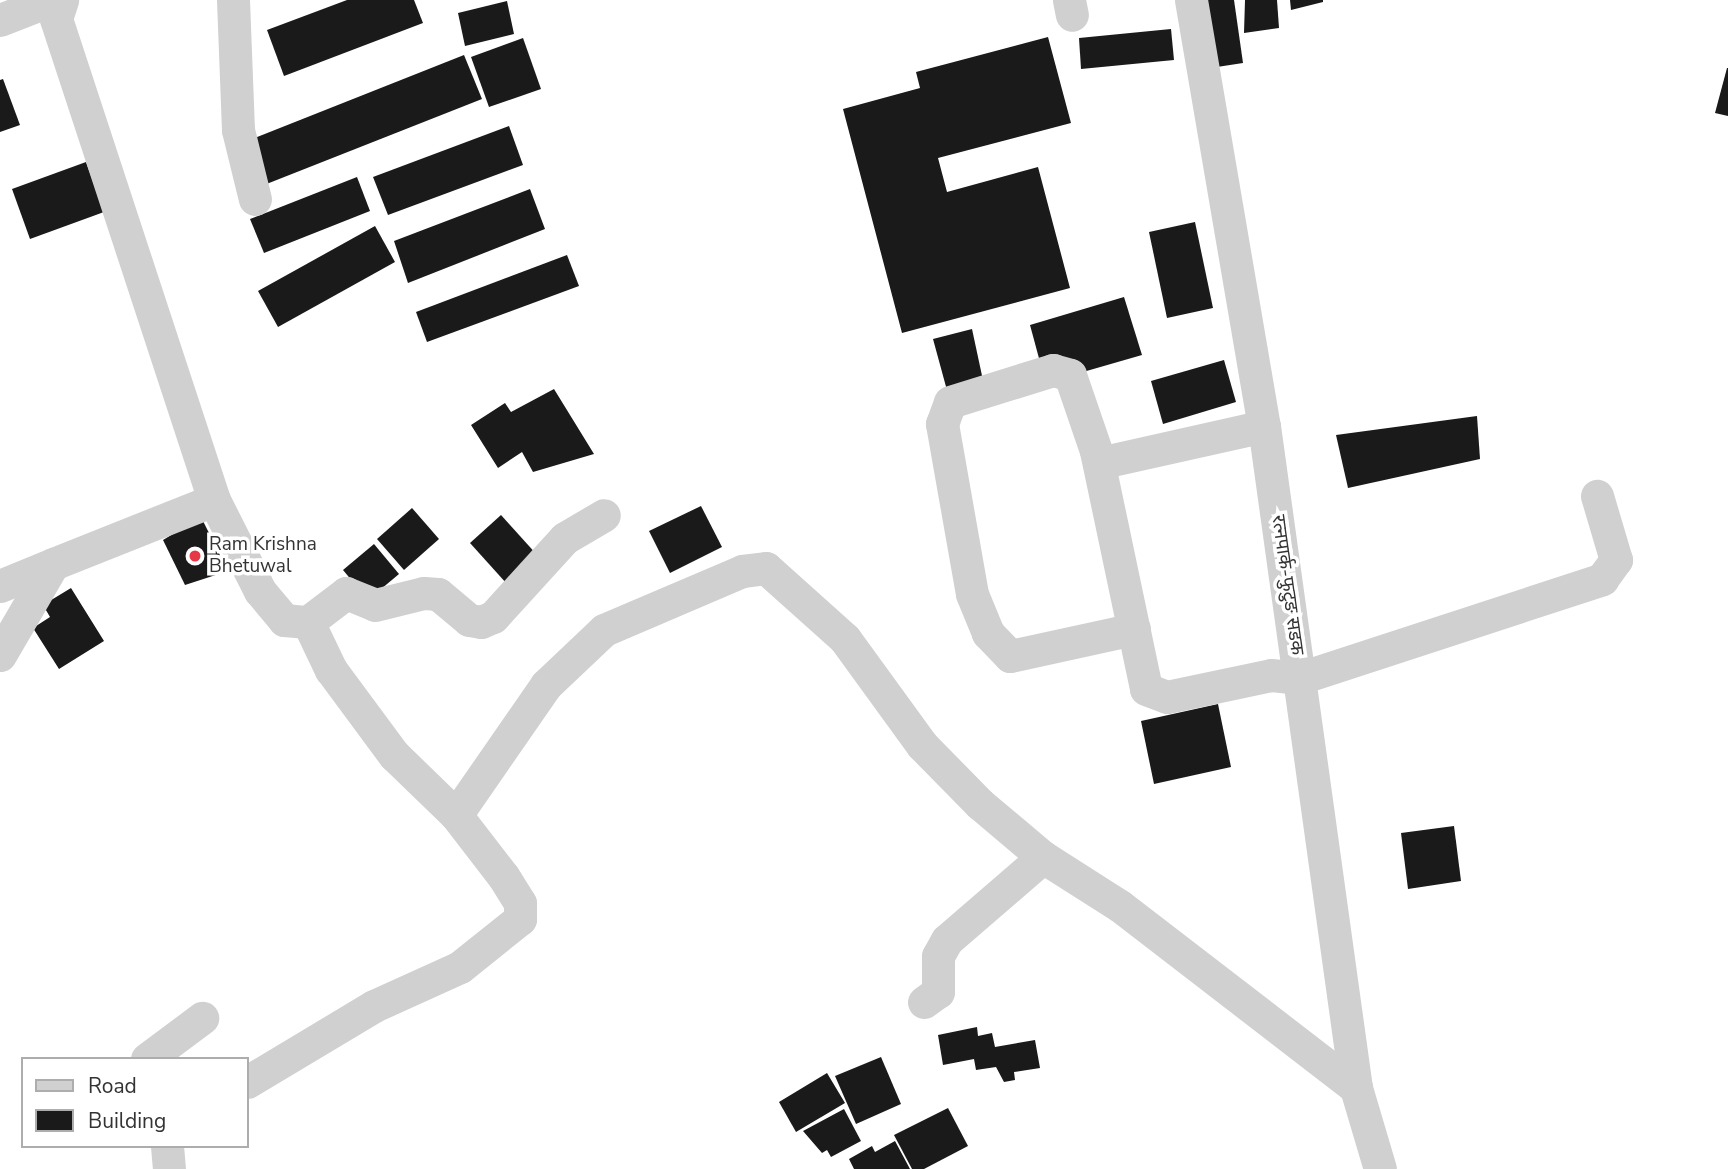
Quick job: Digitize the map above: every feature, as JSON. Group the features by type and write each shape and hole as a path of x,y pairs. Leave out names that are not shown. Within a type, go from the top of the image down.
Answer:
{"street":[{"path":"0,20 51,0"},
{"path":"62,0 56,19 214,500 260,591 285,620 308,622 345,593 375,605 424,593 438,594 469,620 481,622 493,617 565,538 604,515"},
{"path":"233,0 238,130 255,199"},
{"name":"रत्नपार्क-फुटुङ सडक","path":"1191,0 1264,426 1356,1088 1380,1169"},
{"path":"1134,629 1010,656 995,640 972,594 942,424 950,402 1053,370 1070,375 1099,463 1134,629 1146,689 1167,697 1271,675 1300,678 1602,579 1616,560 1597,496"},
{"path":"1099,463 1264,426"},
{"path":"0,586 214,500"},
{"path":"0,655 53,564"},
{"path":"456,815 546,685 604,630 742,570 766,568 845,639 922,745 980,804 1043,857 1120,906 1356,1088"},
{"path":"248,1081 373,1006 460,967 520,919 520,903 503,876 456,815 394,755 331,670 308,622"},
{"path":"924,1002 938,992 938,956 947,940 1043,857"},
{"path":"150,1057 202,1018"},
{"path":"167,1148 169,1169"}],"building":[{"path":"347,0 414,0 423,23 284,76 267,30"},
{"path":"1206,0 1234,0 1243,63 1217,67"},
{"path":"1245,0 1277,0 1279,28 1244,33"},
{"path":"1290,0 1323,0 1323,2 1291,10"},
{"path":"507,1 514,34 465,46 458,13"},
{"path":"1171,29 1174,60 1081,69 1079,38"},
{"path":"1048,37 1071,123 938,158 947,192 1038,167 1070,288 902,333 843,109 920,88 916,72"},
{"path":"523,38 541,89 489,107 471,57"},
{"path":"464,55 482,99 264,185 247,141"},
{"path":"1728,68 1728,116 1715,113"},
{"path":"3,79 20,125 0,132 0,80"},
{"path":"509,126 523,165 388,215 373,177"},
{"path":"86,162 104,212 30,239 12,189"},
{"path":"357,177 370,211 264,253 250,219"},
{"path":"530,189 545,229 408,283 394,241"},
{"path":"1195,222 1213,308 1167,318 1149,232"},
{"path":"375,226 395,262 278,327 258,291"},
{"path":"567,255 579,286 427,342 416,312"},
{"path":"1124,297 1142,355 1083,372 1040,362 1030,325"},
{"path":"972,329 984,385 948,394 933,339"},
{"path":"1224,360 1236,402 1163,424 1151,381"},
{"path":"554,389 594,454 533,472 522,452 498,468 471,425 505,403 511,412"},
{"path":"1477,416 1480,459 1348,488 1336,435"},
{"path":"701,506 722,547 670,573 649,531"},
{"path":"412,508 439,539 404,570 377,539"},
{"path":"501,515 538,556 507,584 470,543"},
{"name":"Ram Krishna Bhetuwal","path":"201,517 228,571 185,585 163,540"},
{"path":"374,544 399,574 368,600 343,570"},
{"path":"71,588 104,641 59,669 33,628 50,617 43,605"},
{"path":"1218,704 1231,767 1154,784 1141,721"},
{"path":"1454,826 1461,881 1408,889 1401,833"},
{"path":"977,1027 978,1036 992,1033 995,1047 1035,1040 1040,1068 1014,1072 1015,1080 1004,1082 996,1067 976,1070 974,1059 943,1065 938,1035"},
{"path":"881,1057 901,1104 856,1124 835,1076"},
{"path":"827,1073 845,1103 796,1132 779,1102"},
{"path":"948,1108 968,1146 924,1169 912,1169 894,1135"},
{"path":"844,1109 861,1141 831,1157 827,1150 822,1153 803,1131"},
{"path":"895,1141 910,1169 854,1169 849,1159 872,1146 875,1152"}],"place":[{"name":"Ram Krishna Bhetuwal","path":"195,556"}]}
